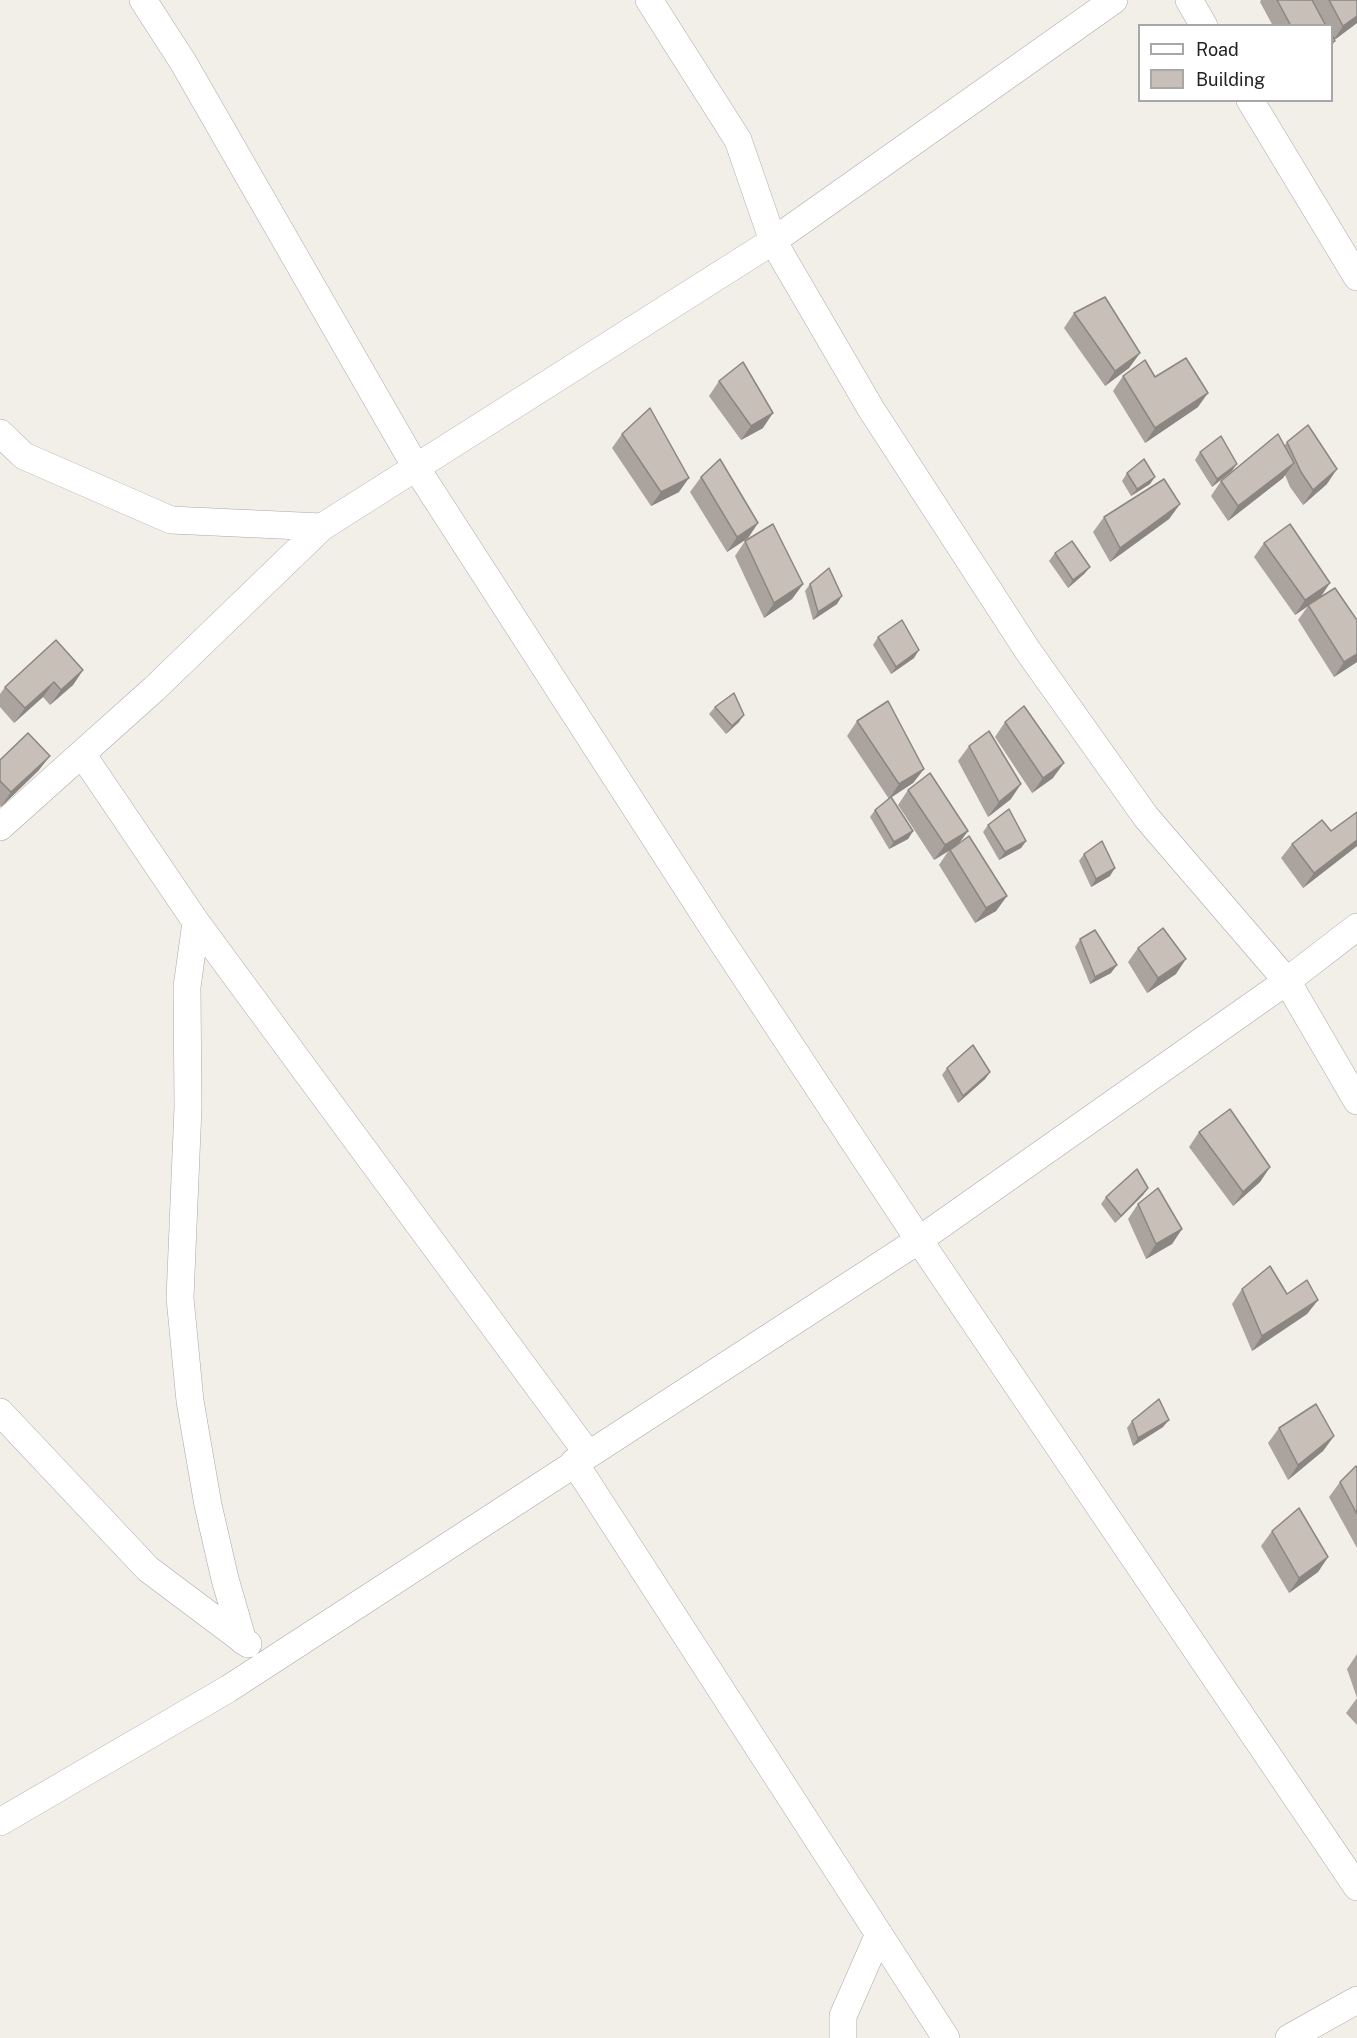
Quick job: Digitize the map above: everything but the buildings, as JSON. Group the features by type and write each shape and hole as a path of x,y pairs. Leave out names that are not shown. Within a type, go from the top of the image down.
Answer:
{"street":[{"path":"143,0 183,62 417,469 713,928 919,1240 1357,1887"},
{"path":"649,0 738,140 773,241 871,409 1028,651 1146,817 1287,981 1357,1101"},
{"path":"0,827 154,689 322,527 417,469 773,241 1114,0"},
{"path":"1189,0 1203,24"},
{"path":"1251,102 1357,277"},
{"path":"0,434 24,456 171,520 322,527"},
{"path":"82,754 196,922 581,1458 946,2038"},
{"path":"196,922 187,987 188,1107 180,1298 190,1401 208,1505 225,1579 243,1641"},
{"path":"0,1822 270,1661 919,1240 1287,981 1357,927"},
{"path":"0,1412 148,1569 270,1661"},
{"path":"843,2038 843,2016 879,1934"},
{"path":"1288,2038 1357,2000"}]}
